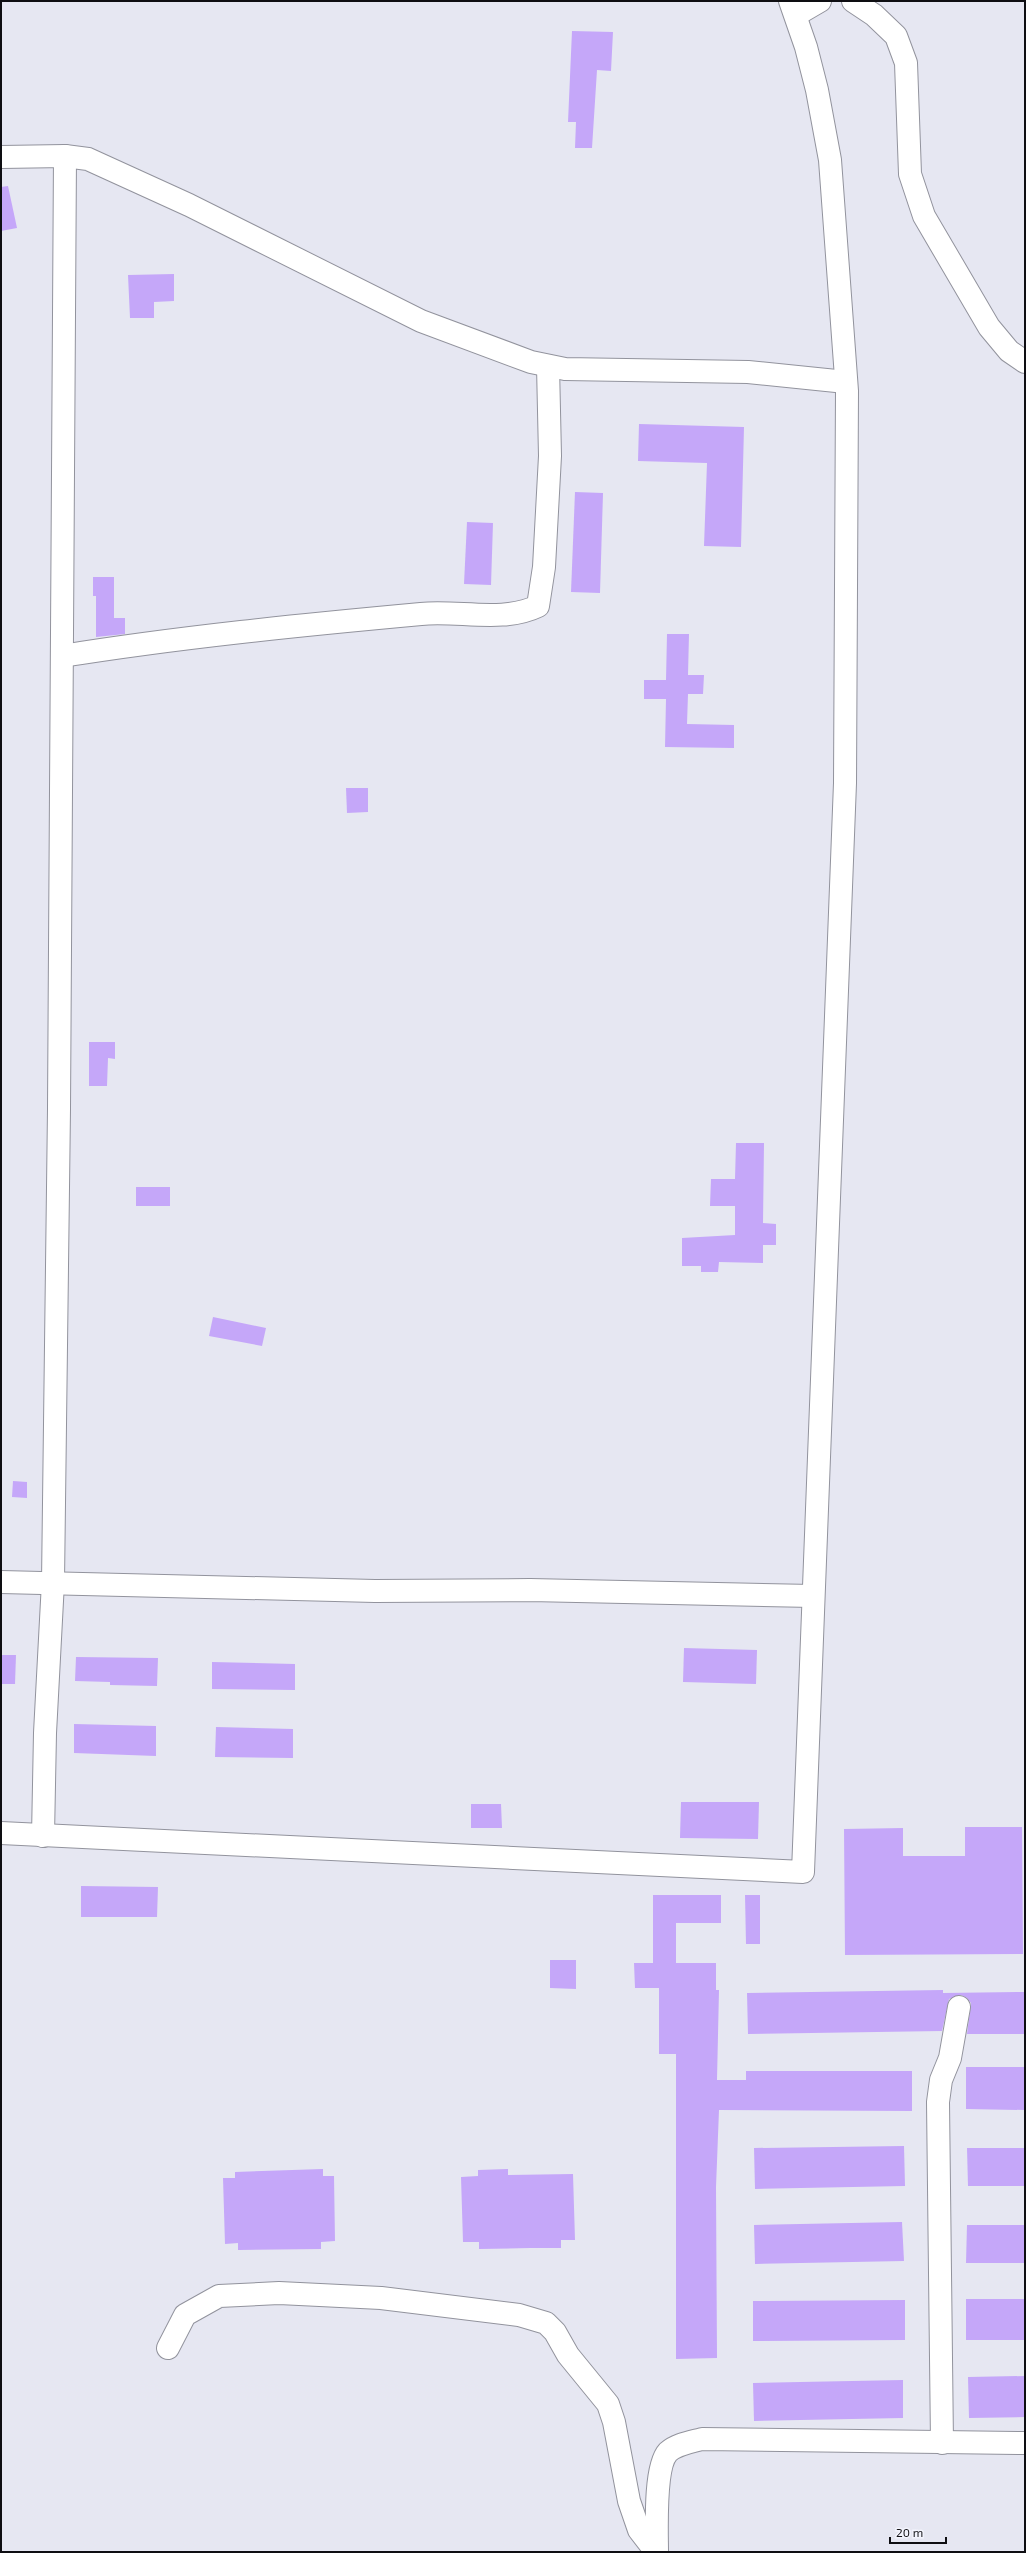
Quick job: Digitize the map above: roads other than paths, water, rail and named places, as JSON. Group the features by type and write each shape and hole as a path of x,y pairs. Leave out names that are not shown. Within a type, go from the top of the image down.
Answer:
{"street":[{"path":"1,1833 803,1872 846,783 846,382 830,160 817,90 793,8 820,1"},
{"path":"852,1 874,15 896,36 906,63 910,174 924,216 989,326 1009,351 1025,362"},
{"path":"1,157 65,156 88,159 189,205 421,321 548,366 565,369 748,372 846,382"},
{"path":"43,1836 45,1733 53,1582 62,656 65,156"},
{"path":"62,656 179,639 423,614 499,614 528,611 538,606 544,566 550,456 548,366"},
{"path":"1,1582 53,1582 375,1591 530,1590 813,1596"},
{"path":"942,2443 938,2102 941,2080 950,2058 960,2007"},
{"path":"168,2348 185,2315 218,2296 279,2293 381,2298 519,2315 546,2324 554,2332 568,2355 608,2404 614,2422 629,2501 639,2530 657,2552"},
{"path":"657,2552 658,2478 667,2453 680,2445 702,2439 1025,2443"}]}
